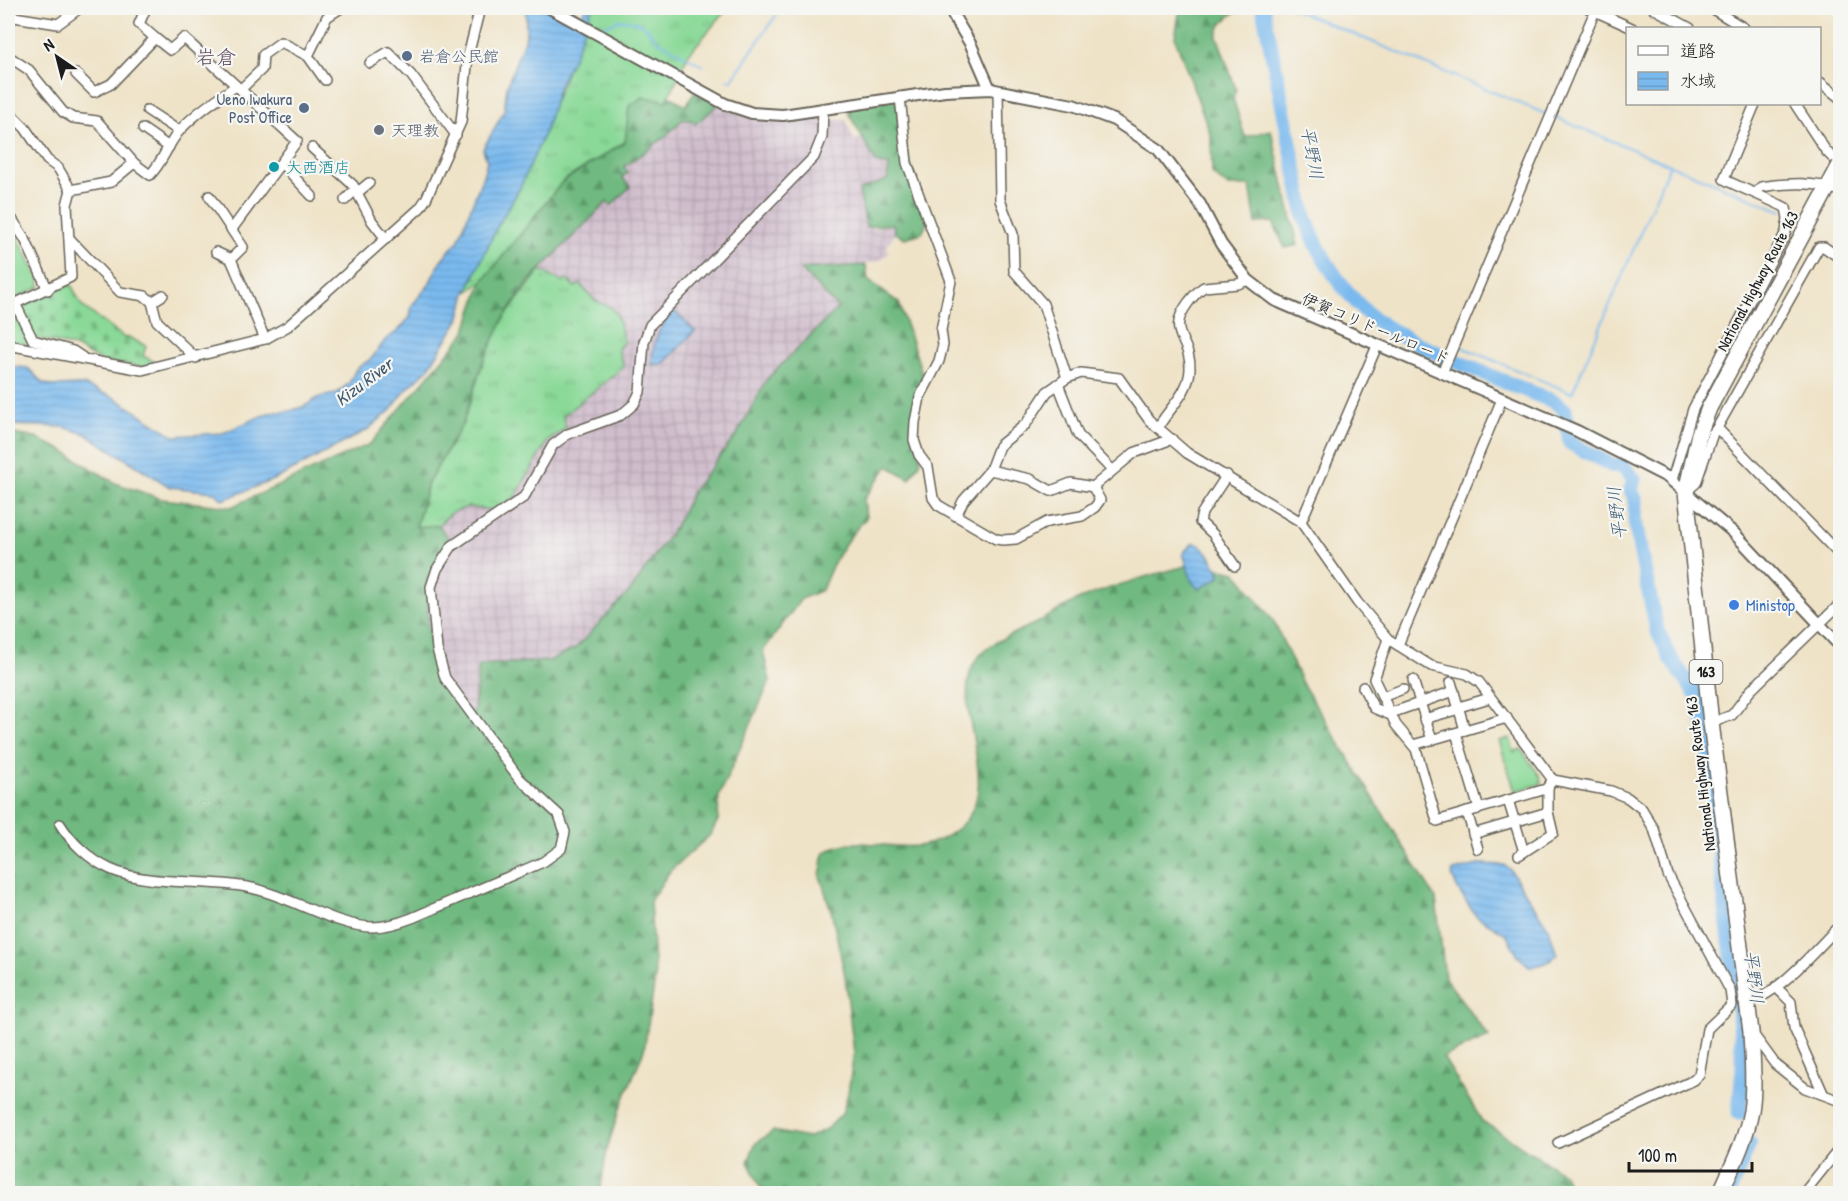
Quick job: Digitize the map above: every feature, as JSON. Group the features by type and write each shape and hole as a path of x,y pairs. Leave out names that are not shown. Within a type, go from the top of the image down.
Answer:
{"highway":[{"name":"National Highway Route 163","path":"1720,1194 1735,1161 1751,1112 1751,1032 1711,723 1686,492 1699,434 1709,408 1837,177"}],"street":[{"path":"8,16 58,24 64,22 80,8"},
{"path":"146,8 139,24 170,50 184,38 297,141 232,229"},
{"path":"308,56 327,17 341,8"},
{"path":"8,345 142,370 265,339 288,326 407,220 426,199 456,135 464,111 468,56 480,8"},
{"name":"伊賀コリドールロード","path":"550,8 711,96 741,110 764,115 900,97 994,90 1073,105 1106,117 1158,149 1200,204 1221,244 1248,280 1274,300 1377,346 1444,369 1502,399 1577,431 1672,480 1734,533 1840,646"},
{"path":"949,8 994,90 1000,200 1013,234 1014,271 1043,304 1067,378"},
{"path":"1653,8 1688,27"},
{"path":"1711,8 1742,27"},
{"path":"1444,369 1592,9 1630,27"},
{"path":"76,74 94,92 98,93 111,84 155,38"},
{"path":"8,56 29,70 63,112 73,118 97,121 134,163 150,175 179,131 197,114 262,69 263,55 276,44 284,43 308,56 325,80"},
{"path":"370,63 388,52 411,75 456,135"},
{"path":"1821,83 1840,98"},
{"path":"900,97 907,163 951,282 941,330 943,345 939,361 920,398 914,440 928,467 933,498 938,505 996,539 1016,539 1041,524 1086,514 1100,500 1093,488 1071,483 1051,491 1030,479 990,470"},
{"path":"1672,480 1693,409 1786,232 1788,218 1786,208 1757,192 1728,183 1724,179 1755,105"},
{"path":"1757,192 1761,187 1837,177 1826,151 1796,105"},
{"path":"60,824 82,850 112,870 142,876 245,886 276,894 354,925 371,927 392,925 430,910 543,862 561,849 565,832 559,815 519,778 445,678 439,658 430,597 434,575 456,542 524,497 548,451 562,437 616,417 634,404 640,392 644,342 650,326 814,157 822,137 823,108"},
{"path":"147,110 179,131"},
{"path":"8,111 25,128 46,160 58,168 71,190 67,205 71,277 48,290 11,305 33,340 73,351 86,360"},
{"path":"143,129 169,147"},
{"path":"312,148 357,191 372,220 386,239"},
{"path":"71,190 111,182 134,163"},
{"path":"282,164 312,196"},
{"path":"345,200 369,183"},
{"path":"209,196 243,247 231,259"},
{"path":"400,210 407,220"},
{"path":"8,213 25,239 48,290"},
{"path":"69,238 120,292 128,295 142,295 152,302 157,321 196,358"},
{"path":"1686,492 1696,483 1713,433 1819,247 1824,247 1840,258"},
{"path":"216,252 231,259 265,339"},
{"path":"1158,426 1182,396 1190,369 1188,354 1177,326 1179,315 1204,286 1238,284 1248,280"},
{"path":"152,302 163,295"},
{"path":"1301,522 1377,346"},
{"path":"956,516 963,501 990,470 999,446 1026,424 1047,392 1067,378 1081,374 1119,378 1149,420 1195,458 1227,475 1301,522 1357,602 1388,639 1431,666 1473,677 1487,689 1550,783 1548,812 1553,833 1522,853 1508,800"},
{"path":"1058,384 1078,435 1112,470"},
{"path":"1398,645 1502,399"},
{"path":"1717,428 1840,555"},
{"path":"1093,488 1134,453 1172,439"},
{"path":"1227,475 1202,513 1200,522 1213,534 1235,566"},
{"path":"1711,723 1732,715 1750,691 1840,604"},
{"path":"1388,639 1374,676 1382,698 1399,731 1413,745 1437,821 1508,800 1550,783 1611,791 1628,798 1642,809 1651,821 1668,875 1730,990 1731,1008 1707,1029 1699,1075 1694,1080 1558,1143"},
{"path":"1413,680 1432,740"},
{"path":"1363,687 1374,708 1390,714 1452,686 1459,708 1461,732 1479,809"},
{"path":"1382,698 1403,688"},
{"path":"1424,719 1486,699"},
{"path":"1413,745 1507,718"},
{"path":"1467,812 1478,849"},
{"path":"1473,834 1548,812"},
{"path":"1732,999 1748,1002 1760,1000 1840,925"},
{"path":"1776,987 1791,1002 1794,1028 1823,1093"},
{"path":"1751,1032 1781,1069 1810,1092 1823,1093 1840,1101"},
{"path":"1803,1194 1840,1148"}],"shaded area":[{"path":"718,105 752,118 778,120 833,110 832,120 846,120 854,140 862,138 877,164 889,164 887,180 871,229 893,224 895,233 887,246 888,254 877,262 866,263 866,265 801,269 838,307 767,379 736,436 693,490 676,525 631,590 576,648 549,661 479,665 474,711 467,716 442,683 435,664 428,625 428,579 450,541 439,525 451,513 467,507 495,510 536,460 547,442 566,428 563,416 624,367 618,349 612,308 594,300 580,284 575,288 540,270 607,201 611,206 630,187 622,177 624,167 665,137 682,120 691,120 695,124"}],"green space":[{"path":"592,8 728,8 688,55 667,101 660,99 625,142 563,181 482,282 466,293 497,227 520,188"},
{"path":"1180,8 1240,8 1221,24 1217,36 1236,89 1233,98 1245,137 1271,130 1298,245 1285,248 1273,222 1256,223 1250,186 1227,186 1212,174 1211,136 1175,38"},
{"path":"694,92 718,105 695,124 691,120 682,120 665,137 624,167 628,173 622,177 630,187 611,206 607,202 529,281 504,318 483,362 463,423 428,483 416,527 439,525 450,541 428,579 428,625 435,664 442,683 467,716 474,711 479,665 549,661 576,648 631,590 676,525 693,490 736,436 767,379 838,308 800,269 866,265 868,280 899,303 924,379 917,397 913,422 921,461 910,479 888,466 864,499 866,518 840,552 822,590 801,599 763,651 770,681 719,796 718,820 711,834 670,871 650,901 655,979 644,1050 619,1111 607,1149 600,1193 8,1193 8,433 36,438 62,450 115,483 162,499 231,507 370,444 465,333 482,282 563,181 625,142 629,106 643,97 667,101 670,96 686,106"},
{"path":"894,100 898,104 900,127 927,223 922,233 905,238 895,233 893,224 866,227 859,190 887,180 889,165 877,164 848,112 852,107"},
{"path":"8,218 40,281 40,287 8,302"},
{"path":"540,270 563,282 566,279 575,287 580,284 594,300 612,308 617,315 624,341 618,349 624,367 563,416 566,428 547,442 515,497 495,510 467,507 451,513 439,525 416,528 428,483 463,423 483,362 504,318"},
{"path":"71,284 82,306 126,339 128,337 146,346 143,356 160,364 144,367 101,361 75,347 35,338 22,311 24,305"},
{"path":"8,310 14,310 27,341 42,348 8,341"},
{"path":"1194,564 1236,572 1274,622 1302,683 1436,899 1445,978 1489,1037 1443,1057 1482,1121 1563,1173 1573,1193 764,1194 748,1162 755,1144 773,1131 808,1138 828,1128 842,1114 848,1093 854,1053 845,976 832,914 820,876 824,853 855,843 905,847 923,845 940,840 958,828 971,812 977,793 976,752 968,710 967,689 971,670 982,653 999,641 1080,599 1122,584"},
{"path":"1510,738 1514,752 1521,749 1540,776 1541,784 1515,791 1499,741"}],"water":[{"name":"Kizu River","path":"526,8 573,8 581,17 585,8 592,8 574,56 559,85 546,129 520,188 497,227 466,293 459,320 428,369 407,389 390,411 367,430 278,478 223,500 214,492 170,487 86,434 64,427 8,425 8,366 28,368 43,383 52,386 83,385 115,398 174,436 223,433 268,413 290,411 305,406 319,397 336,394 349,383 356,369 372,358 386,339 397,332 410,317 412,305 428,286 441,260 458,241 483,176 487,161 483,149 504,111 507,86 526,35"},
{"path":"674,311 695,331 663,364 652,365 657,335"},
{"path":"1193,543 1206,550 1220,573 1220,577 1199,589 1192,582 1183,553"},
{"path":"1482,864 1504,865 1510,869 1549,929 1557,955 1546,963 1530,967 1518,956 1506,934 1476,916 1458,890 1452,875 1453,871"}],"waterway":[{"path":"727,79 731,81 781,8"},
{"name":"平野川","path":"1263,8 1305,217 1323,256 1346,291 1371,317 1396,333 1450,359 1555,402 1565,410 1570,443 1611,465 1623,466 1634,479 1631,490 1636,501 1635,520 1657,630 1671,659 1698,697 1704,724 1741,1033 1743,1068 1739,1113"},
{"path":"1291,8 1548,115"},
{"path":"596,30 620,20 633,21 644,25 657,40 703,66"},
{"path":"1554,117 1782,211"},
{"path":"1459,346 1572,393 1669,166"},
{"name":"平野川","path":"1728,1194 1749,1144"}],"place":[{"name":"岩倉公民館","path":"407,56"},
{"name":"Ueno Iwakura Post Office","path":"304,108"},
{"name":"天理教","path":"379,130"},
{"name":"大西酒店","path":"274,167"},
{"name":"Ministop","path":"1734,605"}],"district":[{"name":"岩倉","path":"216,57"}]}
